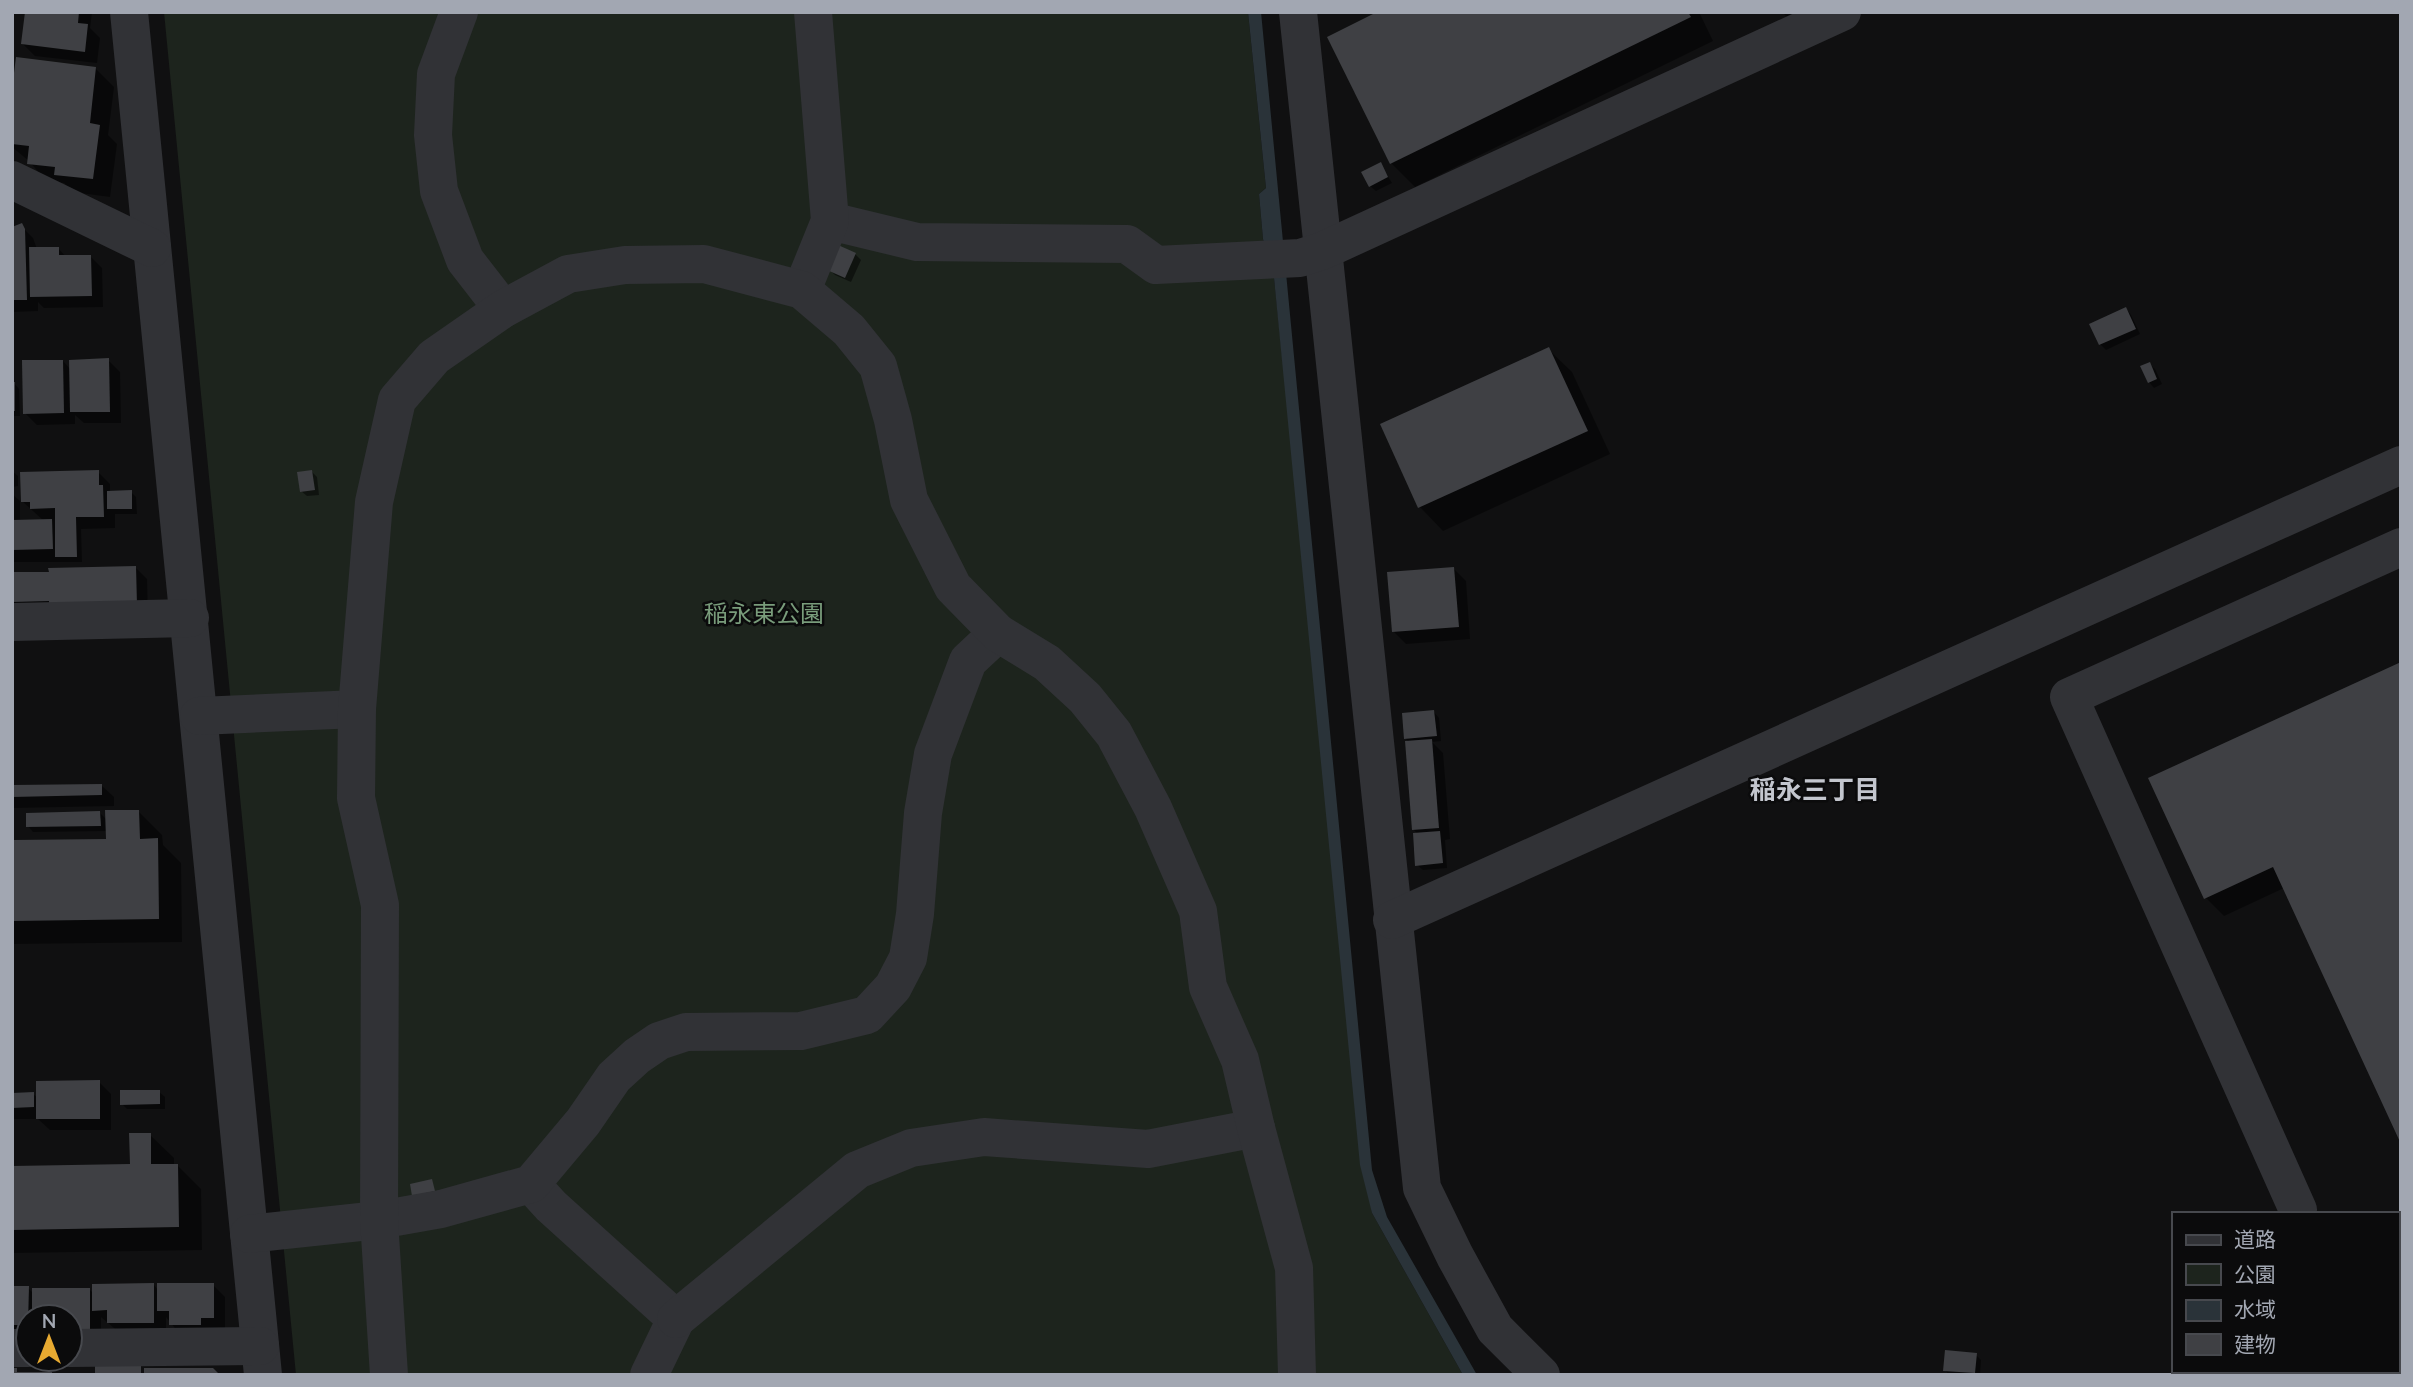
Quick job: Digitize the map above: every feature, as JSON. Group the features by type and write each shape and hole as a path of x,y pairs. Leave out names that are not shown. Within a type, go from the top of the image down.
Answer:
{"street":[{"path":"84,1349 262,1361 129,12"},
{"path":"459,12 436,74 433,135 439,191 466,260 503,309"},
{"path":"802,290 830,221 813,12"},
{"path":"1298,12 1311,255 1422,1188 1495,1329 1541,1375"},
{"path":"830,221 917,242 1127,244 1156,265 1311,255 1842,12"},
{"path":"12,180 152,248"},
{"path":"389,1375 379,1220 380,905 356,799 357,709 374,502 397,400 434,357 503,309 568,274 625,265 704,264 802,290 849,330 878,366 893,420 909,500 953,587 998,633 1047,663 1085,698 1114,734 1153,808 1198,911 1208,986 1240,1060 1294,1268 1297,1375"},
{"path":"1392,920 2401,465"},
{"path":"2298,1210 2069,697 2401,547"},
{"path":"12,622 190,618"},
{"path":"249,1234 379,1220 441,1209 531,1184 583,1122 614,1077 637,1056 660,1041 686,1032 801,1031 867,1015 894,986 908,958 915,914 923,813 933,754 968,661 998,633"},
{"path":"199,716 357,709"},
{"path":"649,1375 676,1319 857,1170 911,1147 985,1137 1148,1149 1256,1128"},
{"path":"531,1184 551,1206 676,1319"}],"green space":[{"name":"稲永東公園","path":"164,12 1248,12 1266,188 1259,194 1263,239 1274,278 1372,1213 1463,1375 296,1375"}],"water":[{"path":"1248,12 1261,12 1372,1170 1387,1217 1477,1375 1463,1375 1372,1213 1360,1165 1274,278 1263,239 1259,194 1266,188"}],"building":[{"path":"25,12 79,12 78,23 88,24 85,52 21,44"},
{"path":"1377,12 1688,12 1691,17 1390,164 1327,37"},
{"path":"16,57 96,67 90,123 100,125 93,179 54,175 55,167 27,164 29,146 12,144 12,89"},
{"path":"1381,162 1388,177 1369,187 1361,172"},
{"path":"22,223 25,229 27,300 12,300 12,227"},
{"path":"838,245 856,253 845,278 827,270"},
{"path":"29,247 59,247 59,255 91,255 92,296 30,297"},
{"path":"2126,307 2136,329 2099,345 2089,324"},
{"path":"1549,347 1588,431 1418,508 1380,424"},
{"path":"109,358 110,412 70,412 69,360"},
{"path":"22,360 63,360 64,413 23,414"},
{"path":"2150,362 2157,379 2148,383 2140,366"},
{"path":"12,382 15,382 15,411 12,411"},
{"path":"99,470 99,485 103,485 104,517 76,517 77,557 55,557 55,508 30,509 30,502 21,502 20,472"},
{"path":"312,470 315,490 300,492 297,472"},
{"path":"132,490 132,509 107,509 107,491"},
{"path":"52,519 53,549 12,550 12,520"},
{"path":"136,566 137,605 49,607 49,601 12,602 12,572 49,572 48,568"},
{"path":"1454,567 1459,627 1392,632 1387,572"},
{"path":"2401,662 2401,1144 2273,867 2204,899 2148,778"},
{"path":"1434,710 1437,736 1404,739 1402,713"},
{"path":"1432,739 1439,828 1412,830 1405,741"},
{"path":"102,784 102,795 12,797 12,785"},
{"path":"105,810 139,810 140,839 158,838 159,919 12,921 12,840 106,839"},
{"path":"100,811 101,826 26,827 26,813"},
{"path":"1440,831 1443,863 1415,866 1413,833"},
{"path":"100,1080 100,1119 36,1119 36,1081"},
{"path":"120,1090 160,1090 160,1104 120,1105"},
{"path":"34,1092 34,1107 12,1108 12,1093"},
{"path":"129,1133 151,1133 151,1164 178,1164 179,1227 12,1230 12,1166 130,1164"},
{"path":"432,1179 435,1191 412,1196 410,1184"},
{"path":"154,1283 154,1323 107,1323 107,1310 92,1311 92,1284"},
{"path":"157,1283 214,1283 214,1318 201,1318 201,1325 169,1325 169,1311 157,1311"},
{"path":"12,1286 29,1286 29,1303 14,1303 12,1325"},
{"path":"32,1288 90,1288 90,1331 84,1331 84,1303 32,1303"},
{"path":"1945,1350 1977,1353 1975,1373 1943,1371"},
{"path":"95,1365 141,1365 141,1375 95,1375"},
{"path":"12,1368 14,1373 52,1373 52,1375 12,1375"},
{"path":"144,1368 213,1368 220,1375 144,1375"}],"district":[{"name":"稲永三丁目","path":"1815,789"}]}
